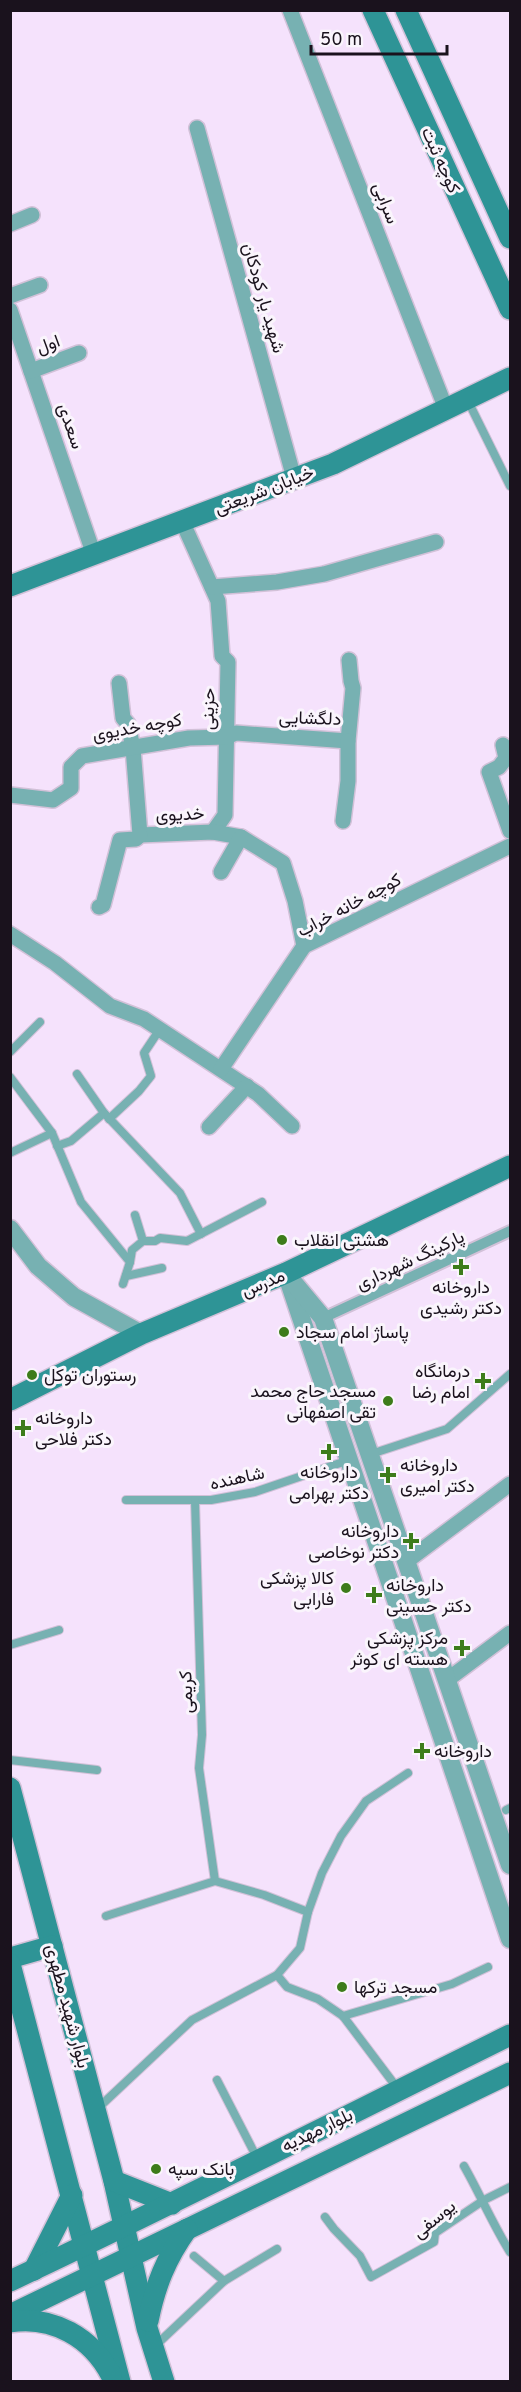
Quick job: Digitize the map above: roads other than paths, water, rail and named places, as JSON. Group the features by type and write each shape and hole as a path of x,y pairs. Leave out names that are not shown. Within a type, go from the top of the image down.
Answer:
{"main road":[{"name":"کوچه ثبت","path":"373,10 510,309"},
{"name":"کوچه ثبت","path":"406,10 510,238"},
{"path":"489,266 499,270 510,267"},
{"name":"خیابان شریعتی","path":"10,586 333,464 510,378"},
{"name":"مدرس","path":"12,1400 141,1334 286,1273 510,1166"},
{"name":"بلوار شهید مطهری","path":"10,1788 96,2110 151,2338 164,2382"},
{"path":"10,1958 52,1946"},
{"path":"10,1964 120,2382"},
{"name":"بلوار مهدیه","path":"10,2281 172,2204 510,2035"},
{"name":"بلوار مهدیه","path":"10,2315 510,2073"},
{"path":"114,2181 172,2204"},
{"path":"34,2270 72,2195"},
{"path":"151,2338 159,2277 169,2255 188,2228"},
{"path":"10,2322 32,2321 52,2325 78,2336 99,2353 115,2382"}],"street":[{"name":"سرابی","path":"290,10 446,409"},
{"name":"شهید یار کودکان","path":"197,128 294,478"},
{"path":"10,224 32,215"},
{"path":"10,296 40,285"},
{"name":"سعدی","path":"10,310 94,555"},
{"name":"اول","path":"31,371 79,353"},
{"name":"حزینی","path":"182,521 218,601 222,656 228,662 225,815 213,832"},
{"path":"212,587 277,582 324,574 436,542"},
{"name":"دلگشایی","path":"227,737 236,733 348,741 353,688 349,660"},
{"name":"خدیوی","path":"119,683 123,718 128,724 133,747 140,835 213,832 241,837 283,863 295,901 304,946"},
{"name":"کوچه خدیوی","path":"10,795 53,800 71,788 71,767 82,756 189,738 227,737"},
{"path":"343,821 348,781 348,741"},
{"path":"503,745 506,758 499,767 489,772 510,831"},
{"path":"99,907 103,905 107,894 120,840 136,839 140,835"},
{"path":"221,873 241,837"},
{"name":"کوچه خانه خراب","path":"221,1069 304,946 510,846"},
{"path":"10,934 55,963 110,1006 144,1019 247,1086 292,1126"},
{"path":"209,1127 247,1086"},
{"path":"10,1229 38,1266 74,1297 141,1334"},
{"name":"پارکینگ شهرداری","path":"323,1318 510,1231"},
{"path":"286,1273 323,1318 510,1865"},
{"path":"286,1273 510,1939"},
{"path":"407,1562 510,1484"},
{"path":"447,1680 510,1633"}],"lane":[{"path":"467,399 510,486"},
{"path":"10,1052 40,1022"},
{"path":"57,1146 71,1141 139,1091 151,1076 144,1053 160,1029"},
{"path":"77,1074 107,1116 180,1193 201,1234"},
{"path":"10,1077 52,1133 81,1202 130,1262"},
{"path":"10,1154 52,1133"},
{"path":"162,1268 124,1280 132,1250 143,1241 155,1241 160,1238 187,1241 262,1202"},
{"path":"135,1215 143,1241"},
{"path":"371,1454 447,1429 510,1374"},
{"name":"شاهنده","path":"126,1500 210,1500 255,1492 349,1460"},
{"name":"کریمی","path":"195,1500 202,1735 200,1768 214,1881"},
{"path":"10,1645 59,1630"},
{"path":"10,1760 97,1770"},
{"path":"96,2110 192,2020 277,1975 300,1948 308,1912 322,1873 341,1836 366,1801 408,1773"},
{"path":"106,1916 214,1881 264,1895 308,1912"},
{"path":"343,2016 452,1984 488,1967"},
{"path":"277,1975 287,1987 318,1999 343,2016 399,2090"},
{"path":"217,2080 258,2159"},
{"path":"464,2166 510,2252"},
{"path":"484,2200 510,2187"},
{"name":"یوسفی","path":"325,2217 360,2256 371,2277 434,2242 435,2233 484,2200"},
{"path":"151,2338 224,2281 277,2249"},
{"path":"194,2256 224,2281"}],"place":[{"name":"هشتی انقلاب","path":"282,1240"},
{"name":"داروخانه دکتر رشیدی","path":"461,1267"},
{"name":"پاساژ امام سجاد","path":"284,1332"},
{"name":"رستوران توکل","path":"32,1375"},
{"name":"درمانگاه امام رضا","path":"483,1381"},
{"name":"مسجد حاج محمد تقی اصفهانی","path":"388,1401"},
{"name":"داروخانه دکتر فلاحی","path":"23,1428"},
{"name":"داروخانه دکتر بهرامی","path":"329,1452"},
{"name":"داروخانه دکتر امیری","path":"388,1475"},
{"name":"داروخانه دکتر نوخاصی","path":"411,1541"},
{"name":"کالا پزشکی فارابی","path":"346,1588"},
{"name":"داروخانه دکتر حسینی","path":"374,1595"},
{"name":"مرکز پزشکی هسته ای کوثر","path":"462,1648"},
{"name":"داروخانه","path":"422,1751"},
{"name":"مسجد ترکها","path":"342,1987"},
{"name":"بانک سپه","path":"156,2169"}]}
